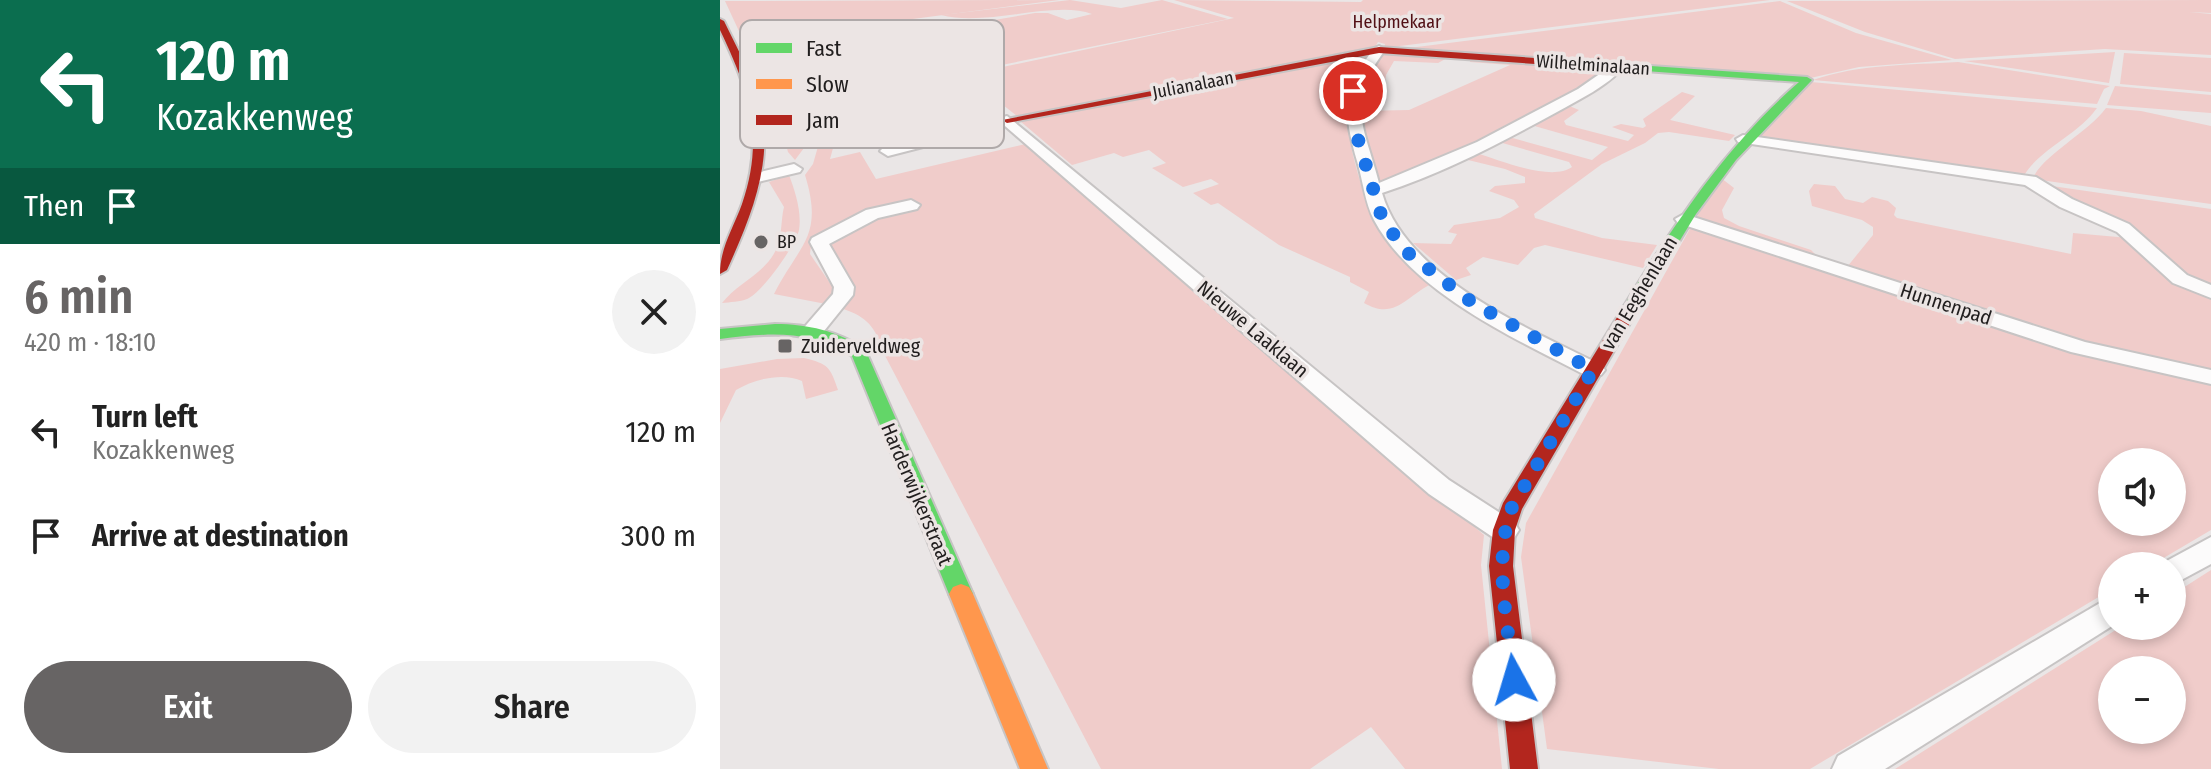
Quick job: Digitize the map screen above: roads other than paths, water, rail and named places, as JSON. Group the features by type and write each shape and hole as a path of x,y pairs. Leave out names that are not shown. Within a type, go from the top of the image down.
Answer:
{"street":[{"path":"720,21 740,70"},
{"path":"1379,50 1357,80 1353,123 1383,221 1408,253 1473,303 1593,370"},
{"name":"Wilhelminalaan","path":"1379,50 1807,80"},
{"name":"Julianalaan","path":"1007,121 1379,50"},
{"path":"1375,190 1411,179 1511,130 1571,98 1618,67"},
{"name":"van Eeghenlaan","path":"1531,768 1501,566 1504,530 1511,509 1684,219 1743,139 1807,80"},
{"name":"Nieuwe Laaklaan","path":"1007,121 1439,487 1504,530"},
{"path":"1743,139 2030,181 2066,203 2123,228 2180,279 2211,292"},
{"path":"720,270 748,208 758,177 762,148"},
{"path":"888,151 900,148"},
{"path":"758,177 794,169"},
{"path":"812,331 843,295 844,287 819,242 872,214 911,205"},
{"name":"Hunnenpad","path":"1684,219 2079,347 2211,377"},
{"name":"Harderwijkerstraat","path":"720,334 782,329 812,331 833,336 859,353 1034,769"},
{"path":"2186,564 2211,549"},
{"path":"1851,769 2098,618"}],"place":[{"name":"BP","path":"761,242"},
{"name":"Zuiderveldweg","path":"785,346"}],"park label":[{"name":"Helpmekaar","path":"1397,22"}]}
